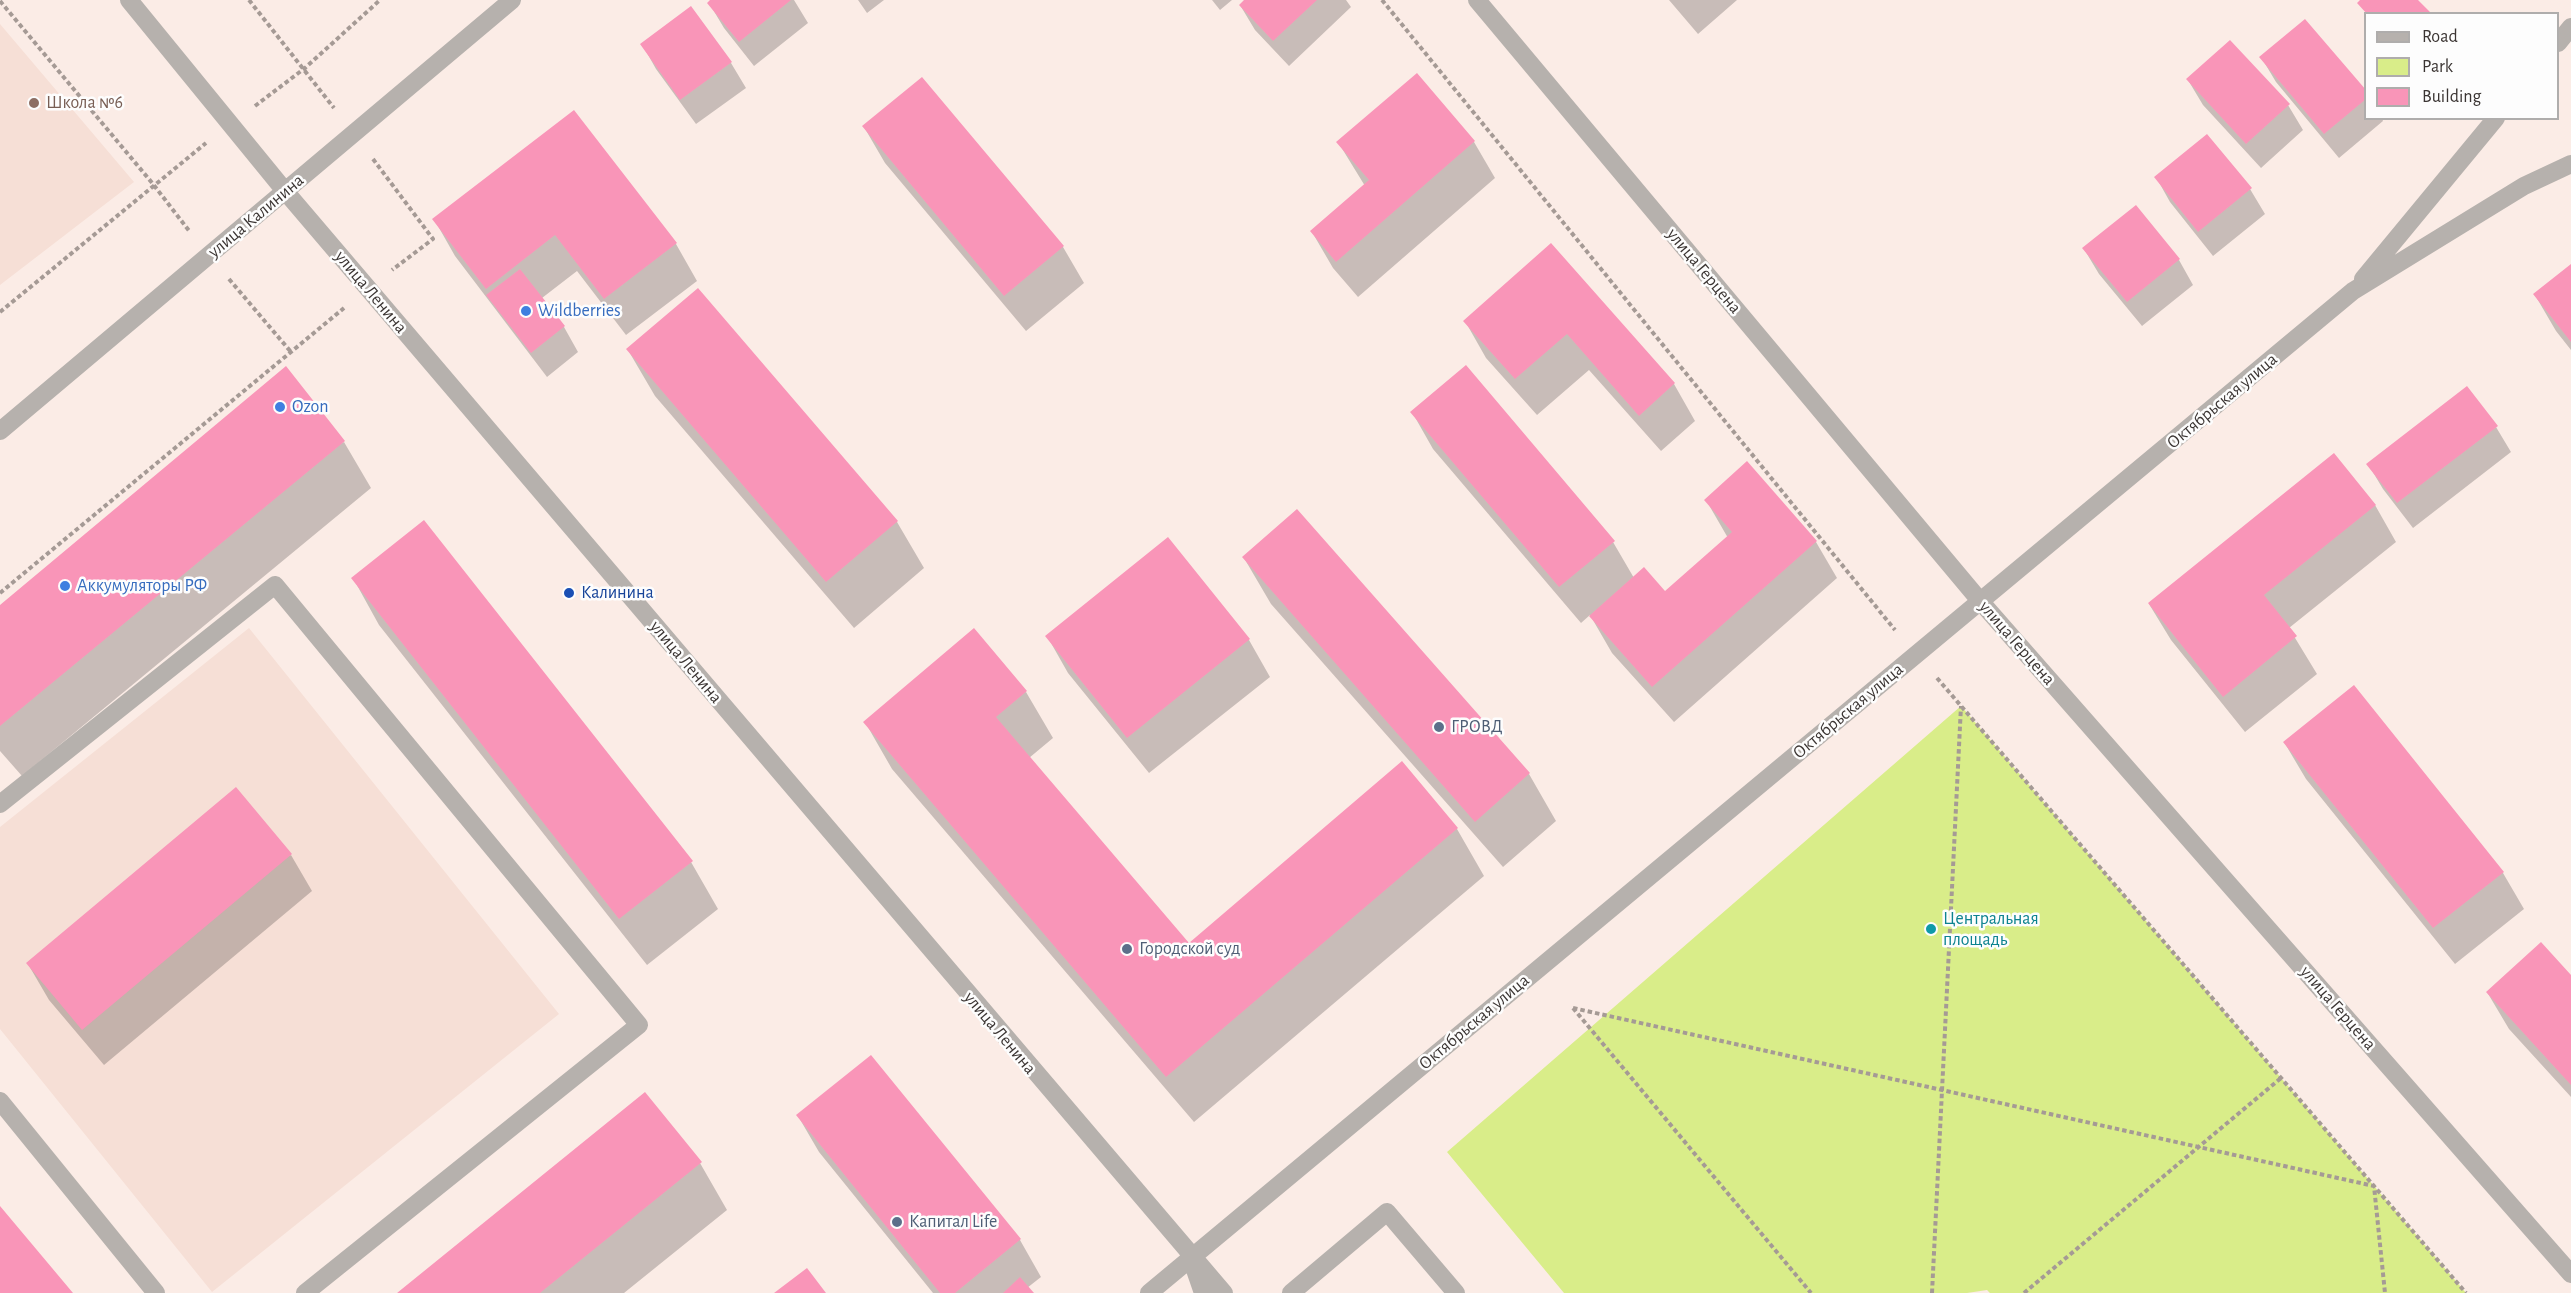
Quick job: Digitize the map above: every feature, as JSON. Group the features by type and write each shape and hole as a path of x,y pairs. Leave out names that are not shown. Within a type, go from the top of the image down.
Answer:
{"street":[{"name":"улица Ленина","path":"129,0 285,191 1224,1293"},
{"name":"улица Калинина","path":"0,431 512,0"},
{"name":"улица Герцена","path":"1477,0 1981,602 2571,1274"},
{"path":"2559,42 2571,27"},
{"path":"2353,291 2494,120"},
{"name":"Октябрьская улица","path":"1149,1293 2353,291 2524,186 2571,164"},
{"path":"0,804 275,585 639,1025 305,1293"},
{"path":"0,1101 156,1293"},
{"path":"1291,1293 1387,1212 1456,1293"},
{"path":"1191,1257 1203,1293"}],"path":[{"path":"0,593 369,288 433,239 304,68 249,0"},
{"path":"0,312 153,184 304,68 380,0"},
{"path":"1382,0 1863,592 2466,1293"},
{"path":"0,1 153,184 209,256 291,352"},
{"path":"1932,1293 1961,706"},
{"path":"1811,1293 1573,1008 2374,1186"},
{"path":"2024,1293 2281,1078"},
{"path":"2374,1186 2385,1293"}],"shaded area":[{"name":"Школа №6","path":"0,24 134,182 0,285"},
{"path":"249,628 559,1014 212,1292 0,1029 0,827"}],"green space":[{"name":"Центральная площадь","path":"1961,706 2466,1293 1990,1293 1987,1290 1967,1293 1564,1293 1447,1152"}],"building":[{"path":"710,0 791,0 739,42 707,3"},
{"path":"1244,0 1317,0 1273,41 1239,5"},
{"path":"2360,0 2418,0 2430,12 2365,12 2357,3"},
{"path":"691,6 732,62 680,100 640,44"},
{"path":"2305,19 2364,88 2364,101 2324,134 2259,57"},
{"path":"2230,40 2290,104 2246,144 2186,79"},
{"path":"1417,73 1475,141 1336,262 1310,231 1369,180 1336,142"},
{"path":"922,77 1064,246 1004,296 862,126"},
{"path":"574,110 677,243 604,299 555,235 486,289 432,219"},
{"path":"2207,134 2252,188 2198,232 2154,177"},
{"path":"2136,205 2180,259 2127,302 2082,248"},
{"path":"1551,243 1675,383 1639,416 1567,334 1515,379 1463,321"},
{"path":"2571,264 2571,342 2533,294"},
{"name":"Wildberries","path":"520,269 565,326 531,353 486,295"},
{"path":"698,288 898,521 826,582 626,349"},
{"path":"1466,365 1615,541 1559,587 1410,412"},
{"path":"286,366 345,441 0,726 0,605"},
{"path":"2467,386 2498,426 2397,503 2366,464"},
{"path":"2334,453 2376,505 2264,595 2297,636 2223,697 2148,603"},
{"path":"1747,461 1817,541 1652,687 1589,616 1644,567 1665,591 1732,532 1704,500"},
{"path":"1297,509 1530,773 1475,822 1242,557"},
{"path":"424,520 693,861 619,919 351,578"},
{"path":"1168,537 1250,639 1127,738 1045,636"},
{"path":"974,628 1027,691 996,717 1189,943 1402,761 1458,828 1166,1077 863,722"},
{"path":"2354,685 2504,872 2433,928 2283,742"},
{"path":"236,787 292,854 82,1030 26,963"},
{"path":"2541,942 2571,975 2571,1085 2486,992"},
{"path":"871,1055 1021,1239 955,1293 940,1293 796,1115"},
{"path":"645,1092 702,1162 540,1293 397,1293"},
{"path":"0,1206 73,1293 0,1293"},
{"path":"807,1268 826,1293 774,1293"},
{"path":"1020,1277 1034,1293 1003,1293"}],"place":[{"name":"Школа №6","path":"34,103"},
{"name":"Wildberries","path":"526,311"},
{"name":"Ozon","path":"280,407"},
{"name":"Аккумуляторы РФ","path":"65,586"},
{"name":"Калинина","path":"569,593"},
{"name":"ГРОВД","path":"1439,727"},
{"name":"Центральная площадь","path":"1931,929"},
{"name":"Городской суд","path":"1127,949"},
{"name":"Капитал Life","path":"897,1222"}]}
